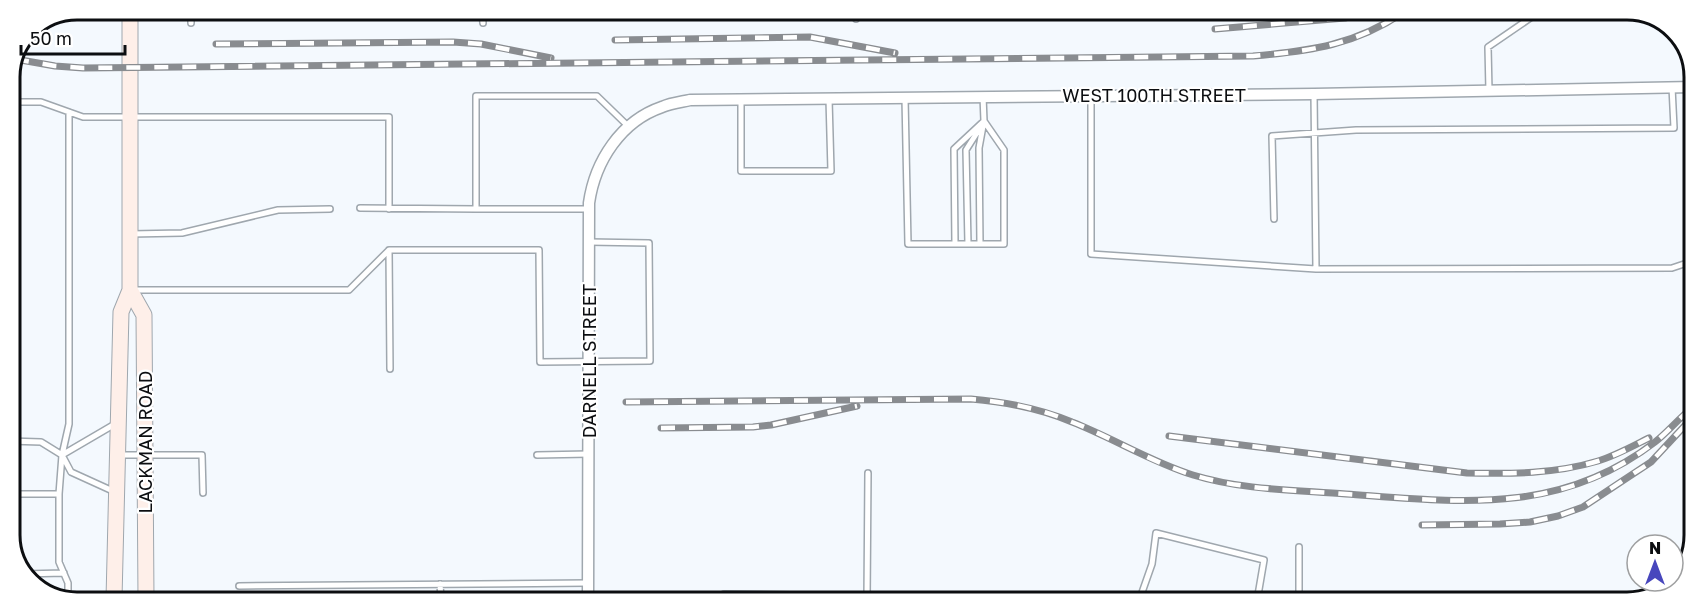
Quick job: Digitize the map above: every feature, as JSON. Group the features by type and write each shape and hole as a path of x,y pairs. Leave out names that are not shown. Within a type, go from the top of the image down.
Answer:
{"main road":[{"name":"LACKMAN ROAD","path":"114,592 121,312 130,290 130,20"},
{"name":"LACKMAN ROAD","path":"130,290 144,315 146,592"}],"street":[{"name":"WEST 100TH STREET","path":"626,129 640,117 663,106 690,100 1314,94 1683,87"},
{"name":"DARNELL STREET","path":"588,592 589,209 591,187 599,164 626,129"}],"lane":[{"path":"1489,91 1488,47 1527,20"},
{"path":"1274,219 1272,136 1356,130 1674,128 1672,87"},
{"path":"1314,94 1316,269"},
{"path":"1091,95 1091,254 1316,269 1672,268 1683,264"},
{"path":"476,209 476,96 597,96 626,129"},
{"path":"980,244 979,148 984,121 983,96"},
{"path":"905,98 908,244 1004,244 1004,150 984,121"},
{"path":"741,100 741,171 831,171 829,99"},
{"path":"20,102 41,102 83,117 389,117 389,209"},
{"path":"68,591 68,583 59,562 59,494 62,455 69,424 69,112"},
{"path":"955,244 954,149 984,121"},
{"path":"968,244 966,150 984,121"},
{"path":"360,208 589,209"},
{"path":"129,234 182,233 278,210 330,209"},
{"path":"130,290 349,290 389,250 539,250 540,362 650,361 649,243 589,242"},
{"path":"389,250 390,369"},
{"path":"62,455 118,422"},
{"path":"20,441 41,442 62,455 71,472 117,493"},
{"path":"537,455 589,454"},
{"path":"118,455 202,455 203,493"},
{"path":"867,592 868,473"},
{"path":"20,494 59,494"},
{"path":"1142,592 1152,564 1156,533 1264,560 1259,592"},
{"path":"1299,547 1299,592"},
{"path":"35,574 64,573"},
{"path":"239,586 588,583"},
{"path":"440,584 441,592"}],"railway":[{"path":"1215,29 1321,20"},
{"path":"23,60 83,68 1253,56 1313,49 1350,39 1391,20"},
{"path":"615,40 810,37 895,53"},
{"path":"216,44 453,42 481,44 551,58"},
{"path":"626,402 984,400 1022,406 1060,417 1162,463 1193,475 1230,484 1288,490 1468,501 1506,499 1545,493 1582,482 1619,466 1655,442 1684,416"},
{"path":"661,428 771,425 857,406"},
{"path":"1422,525 1530,522 1558,516 1583,507 1651,462 1684,427"},
{"path":"1169,436 1467,473 1566,469 1598,461 1649,438"}]}
